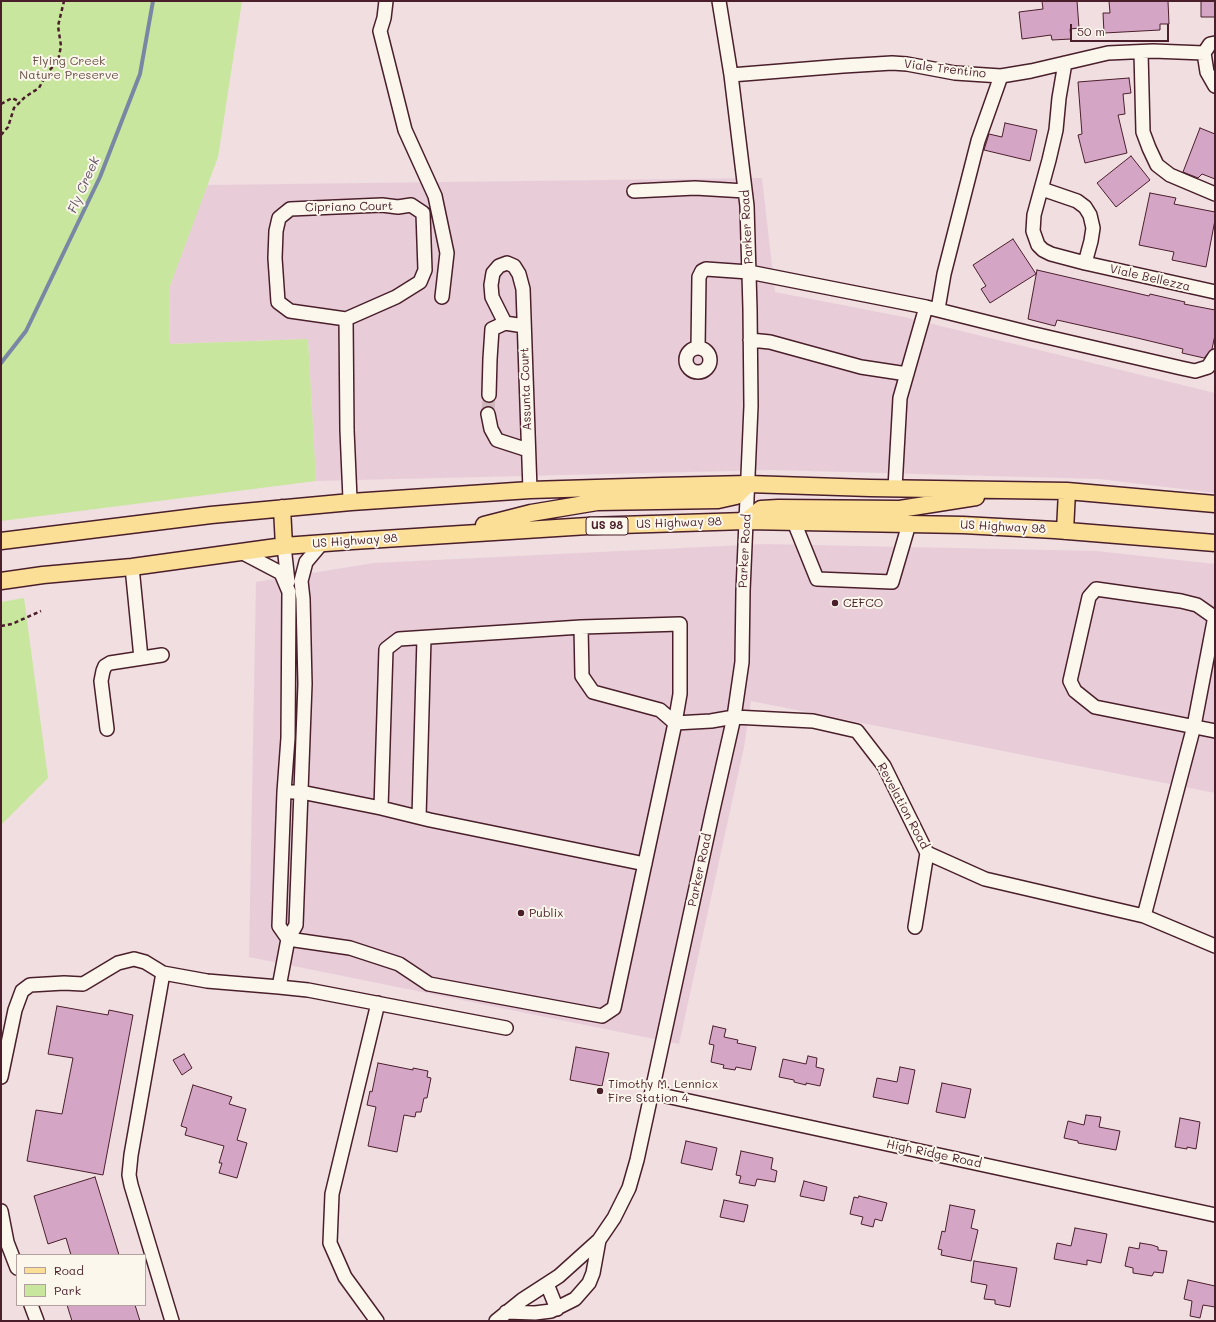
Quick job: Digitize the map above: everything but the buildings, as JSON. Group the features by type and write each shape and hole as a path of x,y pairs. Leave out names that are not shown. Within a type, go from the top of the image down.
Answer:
{"main road":[{"path":"452,534 531,513 597,502 718,500 736,496 748,484"},
{"path":"1,541 211,515 282,508 530,490 748,484 1067,491 1215,504"},
{"path":"746,521 761,509 900,509 1019,490"},
{"path":"1065,531 1067,491"},
{"path":"282,508 284,546"},
{"name":"US Highway 98","path":"1,581 43,575 132,567 284,546 588,526 746,521 963,525 1065,531 1215,543"}],"street":[{"path":"386,1 384,18 380,31 405,130 435,196 447,253 442,297"},
{"name":"Parker Road","path":"599,1240 614,1218 629,1188 637,1160 734,717 742,662 751,406 749,272 746,191 731,75 719,1"},
{"path":"1215,43 1210,44 1204,53 1207,72 1215,86"},
{"path":"1142,52 1144,132 1149,148 1157,165 1170,175 1215,194"},
{"name":"Viale Trentino","path":"731,75 892,63 907,64 955,73 1001,76 1030,72 1108,53 1204,53"},
{"name":"Viale Bellezza","path":"1065,63 1059,98 1056,130 1042,189 1034,215 1033,232 1038,245 1043,250 1051,254 1215,292"},
{"path":"895,488 900,398 907,374 944,274 978,141 1001,76"},
{"path":"634,191 695,188 746,191"},
{"path":"1042,189 1077,201 1090,215 1092,235 1085,263"},
{"name":"Cipriano Court","path":"382,205 398,207 411,205 423,213 425,270 420,282 396,297 346,319 290,311 278,302 275,258 276,231 279,218 290,209 382,205"},
{"name":"Assunta Court","path":"505,323 492,297 491,285 493,273 499,266 507,263 514,266 520,274 523,289 530,490"},
{"path":"698,348 699,277 702,271 706,269 749,272 932,308 1030,333 1194,371 1208,367 1215,356"},
{"path":"346,319 347,430 351,502"},
{"path":"489,395 492,329 505,323 524,326"},
{"path":"750,340 770,342 861,367 907,374"},
{"path":"488,414 497,440 528,450"},
{"path":"794,522 817,579 892,582 909,524"},
{"path":"279,986 288,939 296,925 305,684 303,599 301,581 306,562 322,543"},
{"path":"284,546 289,592 288,738 284,792 279,926 288,939 350,948 399,964 429,984 602,1016 614,1008 680,694 680,624 581,627 399,639 386,649 381,808"},
{"path":"241,552 281,573 289,592"},
{"path":"132,567 141,658"},
{"path":"1144,916 1194,726 1215,616 1197,605 1181,601 1096,588 1089,597 1070,681 1075,691 1095,707 1194,726 1215,731"},
{"path":"581,627 582,676 593,692 660,710 675,723"},
{"path":"419,818 424,638"},
{"path":"107,729 101,681 105,666 110,663 162,655"},
{"name":"Revelation Road","path":"675,723 711,721 734,717 813,721 857,731 884,766 927,853 985,879 1144,916 1215,946"},
{"path":"284,792 301,792 381,808 419,818 645,864"},
{"path":"915,927 927,853"},
{"path":"1,1077 15,1010 22,991 30,985 64,983 84,984 118,963 134,959 145,962 163,973 207,981 279,986 308,990 506,1028"},
{"path":"163,973 131,1155 129,1175 135,1200 172,1321"},
{"path":"377,1321 345,1277 330,1243 332,1194 378,1003"},
{"name":"High Ridge Road","path":"652,1093 1215,1215"},
{"path":"1,1211 7,1242 16,1265"},
{"path":"501,1317 522,1300 571,1267 599,1240"},
{"path":"501,1317 551,1311 575,1298 589,1283 593,1273 599,1240"},
{"path":"547,1284 557,1309"},
{"path":"31,1306 37,1321"}],"path":[{"path":"1,135 8,127 14,108 39,88 47,73 58,61 60,46 58,26 64,1"},
{"path":"1,104 12,98 20,102"},
{"path":"1,626 12,624 41,611"}],"shaded area":[{"path":"762,178 775,292 904,317 1215,393 1215,493 1099,479 772,470 316,481 308,339 169,344 170,286 207,185"},
{"path":"764,544 1096,551 1215,564 1215,793 751,701 744,747 679,1044 249,957 256,582 374,563"}],"green space":[{"name":"Flying Creek Nature Preserve","path":"1,1 242,1 218,157 170,286 169,344 308,339 316,481 1,521"},
{"path":"24,598 48,778 1,825 1,602"}],"waterway":[{"name":"Fly Creek","path":"1,363 26,331 100,177 140,74 153,1"}],"tunnel":[{"path":"488,414 489,395"}],"place":[{"name":"CEFCO","path":"835,603"},
{"name":"Publix","path":"521,913"},
{"name":"Timothy M. Lennicx Fire Station 4","path":"600,1091"}]}
